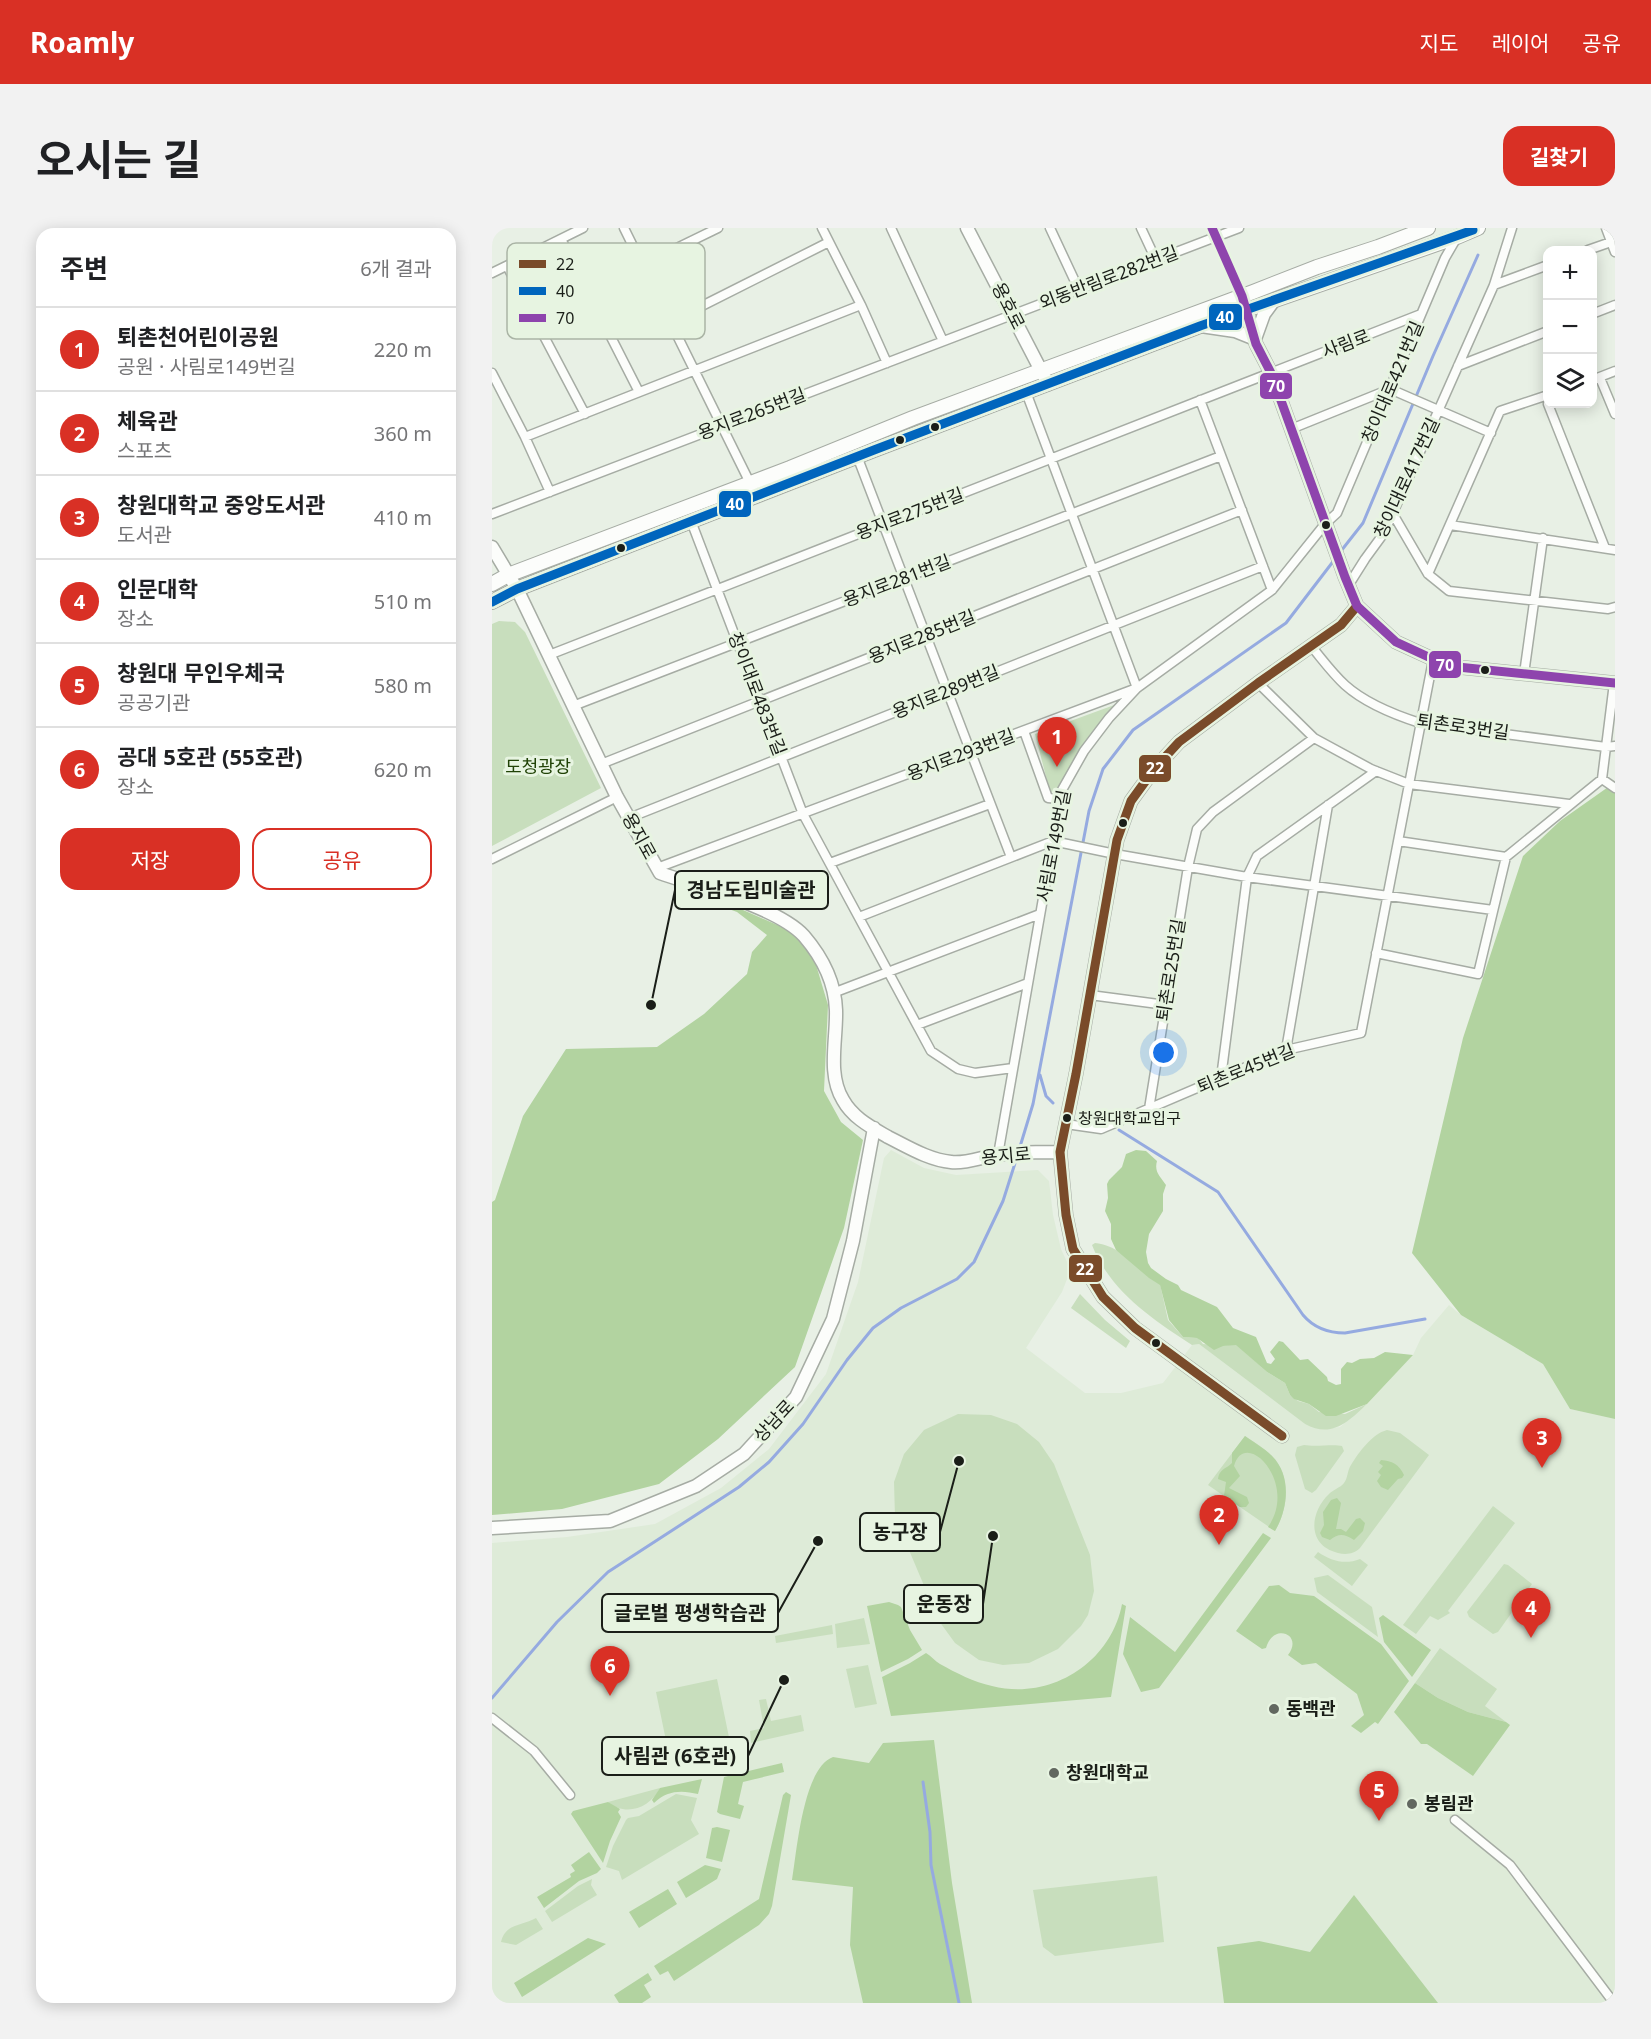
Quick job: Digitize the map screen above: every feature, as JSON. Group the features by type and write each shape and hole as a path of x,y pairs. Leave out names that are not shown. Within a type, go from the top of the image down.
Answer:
{"main road":[{"path":"492,584 508,575 753,489 857,456 1048,384 1200,326 1317,267 1428,228"},
{"path":"492,602 691,521 753,489 913,418 1041,371 1244,303 1275,299 1475,230"}],"street":[{"path":"553,243 583,228"},
{"path":"624,228 631,243"},
{"path":"687,243 718,228"},
{"path":"822,228 887,363"},
{"path":"891,228 943,342"},
{"name":"용호로","path":"967,228 1048,384"},
{"path":"1050,228 1079,290"},
{"path":"1141,228 1156,260"},
{"path":"1212,228 1244,303 1255,339 1271,373 1357,606 1396,642 1448,666 1615,683 1610,746 1602,779 1506,857 1478,974 1376,953 1432,660"},
{"name":"외동반림로282번길","path":"1013,316 1239,228"},
{"name":"창이대로417번길","path":"1347,582 1384,533 1393,514 1437,409 1494,285 1512,228"},
{"path":"1606,228 1615,252"},
{"name":"창이대로421번길","path":"1326,525 1337,513 1445,258 1457,237"},
{"path":"561,239 563,243"},
{"path":"705,304 830,242"},
{"path":"1597,247 1611,242"},
{"path":"492,273 507,266"},
{"path":"1494,285 1543,267"},
{"path":"1255,339 1264,314 1275,299"},
{"path":"525,437 861,305"},
{"path":"1597,312 1615,305"},
{"name":"사림로","path":"1271,373 1421,314"},
{"name":"용지로265번길","path":"492,514 1013,316"},
{"path":"1200,326 1235,331 1255,339"},
{"path":"1458,366 1543,333"},
{"path":"545,339 585,414"},
{"path":"612,339 639,392"},
{"path":"678,339 753,489"},
{"path":"1615,371 1597,379 1615,414"},
{"path":"492,373 550,492"},
{"name":"용지로275번길","path":"549,655 1271,373"},
{"path":"1291,429 1390,389 1491,433"},
{"path":"1026,392 1137,688"},
{"path":"1200,400 1272,590"},
{"path":"1428,574 1500,411 1543,400"},
{"path":"1551,408 1605,548"},
{"path":"857,456 1011,858"},
{"name":"용지로281번길","path":"573,706 1221,456"},
{"name":"용지로285번길","path":"601,764 1242,510"},
{"path":"1393,514 1428,574 1449,591 1615,608"},
{"name":"창이대로483번길","path":"691,521 803,814 931,1051 958,1069 975,1073 1013,1068"},
{"name":"사림로149번길","path":"1000,1154 1040,914 1056,842 1062,790 1084,751 1109,718 1137,688 1272,590 1326,525"},
{"path":"1450,525 1615,550"},
{"path":"1524,674 1543,538"},
{"name":"용지로","path":"492,547 517,590 617,796 660,873 744,902 782,919 803,935 818,954 829,975 836,1009 834,1044 836,1082 843,1101 861,1121 926,1156 953,1162 1000,1154 1060,1152"},
{"name":"용지로289번길","path":"629,818 1263,566"},
{"path":"1282,1436 1135,1328 1103,1297 1073,1249 1066,1215 1060,1152 1090,995 1111,853 1131,801 1155,768 1179,742 1258,682 1341,625 1357,606"},
{"name":"퇴촌로3번길","path":"1311,646 1346,686 1385,710 1420,723 1610,746"},
{"path":"1258,682 1314,738 1376,771 1408,784 1569,804"},
{"name":"용지로293번길","path":"657,868 1137,688"},
{"path":"1024,731 1048,798 1060,799"},
{"name":"퇴촌로25번길","path":"1149,1108 1188,867 1197,829 1213,812 1314,738"},
{"path":"1221,1078 1247,877 1257,856 1376,771"},
{"path":"1602,779 1615,788"},
{"path":"492,859 617,796"},
{"path":"830,863 990,804"},
{"path":"1286,1050 1328,805"},
{"path":"1398,841 1506,857"},
{"path":"859,917 1056,842 1247,877 1493,910"},
{"path":"832,993 1040,914"},
{"name":"퇴촌로45번길","path":"1066,1124 1101,1129 1286,1050 1361,1033 1376,953"},
{"path":"917,1025 1028,983"},
{"path":"1090,995 1166,1005"},
{"name":"상남로","path":"492,1528 610,1521 696,1486 744,1454 796,1397 834,1319 854,1241 874,1128"},
{"path":"492,1718 534,1751 570,1795"},
{"path":"1455,1820 1510,1865 1614,2003"}],"shaded area":[{"name":"창원대학교","path":"891,1150 924,1168 956,1175 1038,1170 1049,1181 1053,1215 1069,1274 1062,1292 1026,1348 1085,1393 1121,1393 1163,1383 1192,1345 1199,1344 1305,1424 1321,1429 1340,1427 1367,1404 1413,1355 1421,1338 1449,1305 1461,1315 1543,1364 1570,1409 1615,1419 1615,2003 492,2003 492,1543 567,1537 655,1524 721,1488 769,1449 826,1374 858,1282 884,1158"}],"green space":[{"name":"도청광장","path":"499,621 515,622 525,632 601,788 492,846 492,624"},
{"path":"1117,704 1087,742 1055,791 1050,792 1035,734"},
{"path":"1611,785 1615,790 1615,1419 1570,1409 1543,1364 1461,1315 1412,1253 1463,1038 1523,856 1560,821"},
{"path":"709,895 791,931 814,958 828,1005 824,1091 841,1122 863,1140 844,1228 795,1367 718,1439 659,1484 562,1509 492,1515 492,1202 495,1200 523,1116 566,1049 657,1047 704,1014 747,974 752,952 767,935 737,912 696,897"},
{"path":"1136,1150 1146,1151 1157,1161 1157,1171 1166,1185 1163,1194 1163,1211 1149,1234 1146,1252 1151,1268 1178,1285 1181,1290 1217,1307 1233,1328 1256,1337 1267,1363 1271,1364 1275,1359 1270,1352 1279,1341 1283,1342 1300,1360 1308,1359 1327,1377 1328,1381 1336,1385 1341,1384 1341,1369 1347,1362 1374,1358 1385,1352 1413,1355 1367,1404 1336,1416 1326,1416 1309,1404 1294,1399 1285,1383 1267,1372 1236,1345 1223,1346 1214,1350 1197,1338 1183,1337 1169,1320 1160,1285 1116,1250 1111,1239 1111,1224 1105,1211 1108,1198 1107,1184 1122,1167 1126,1154"},
{"path":"1095,1243 1105,1245 1122,1254 1160,1284 1168,1320 1183,1337 1198,1338 1203,1344 1222,1346 1236,1344 1267,1372 1285,1383 1290,1395 1298,1401 1309,1404 1319,1412 1345,1414 1367,1404 1347,1422 1332,1429 1324,1430 1305,1424 1199,1344 1192,1345 1162,1325 1134,1302 1121,1290 1100,1261 1092,1245"},
{"path":"1080,1294 1105,1320 1130,1341 1126,1348 1071,1308"},
{"path":"958,1414 991,1415 1017,1424 1039,1442 1054,1464 1090,1555 1094,1591 1088,1615 1081,1626 1058,1649 1029,1663 1003,1665 979,1660 955,1643 939,1621 895,1517 894,1482 904,1454 924,1430"},
{"path":"1387,1430 1400,1433 1429,1455 1360,1548 1347,1554 1328,1549 1320,1543 1316,1536 1314,1527 1318,1510 1329,1494 1344,1483 1351,1465 1366,1444 1376,1435"},
{"path":"1245,1436 1272,1456 1283,1473 1285,1503 1275,1531 1208,1485"},
{"path":"1245,1436 1272,1456 1283,1473 1285,1503 1275,1531 1268,1527 1276,1510 1277,1493 1274,1478 1267,1465 1258,1457 1248,1453 1240,1456 1234,1466 1240,1476 1229,1488 1247,1497 1249,1503 1246,1507 1240,1507 1224,1496 1226,1482 1218,1479 1221,1471 1232,1463 1232,1453"},
{"path":"1339,1445 1344,1451 1312,1493 1305,1489 1295,1455 1297,1447"},
{"path":"1381,1460 1395,1464 1404,1475 1388,1490 1381,1487 1377,1481 1381,1475 1378,1472 1383,1466 1379,1463"},
{"path":"1337,1498 1341,1503 1336,1529 1346,1532 1356,1519 1360,1518 1365,1523 1363,1531 1354,1540 1342,1535 1330,1540 1322,1537 1320,1533 1324,1525 1323,1512 1331,1500"},
{"path":"1493,1506 1515,1523 1448,1611 1450,1613 1438,1620 1430,1616 1416,1634 1403,1625"},
{"path":"1263,1533 1271,1538 1159,1688 1141,1692 1123,1654 1130,1617 1175,1652"},
{"path":"1318,1552 1338,1561 1349,1562 1360,1559 1368,1565 1352,1586 1314,1557"},
{"path":"1504,1564 1532,1584 1498,1632 1493,1634 1469,1617 1467,1612"},
{"path":"1328,1575 1372,1607 1378,1637 1317,1592 1314,1578"},
{"path":"1279,1585 1290,1593 1314,1596 1381,1644 1409,1681 1378,1724 1375,1722 1361,1733 1351,1726 1364,1715 1357,1694 1316,1663 1302,1665 1288,1655 1292,1648 1292,1641 1286,1634 1275,1635 1266,1648 1262,1649 1236,1631 1269,1586"},
{"path":"889,1602 901,1607 910,1630 922,1650 881,1672 867,1606"},
{"path":"1122,1604 1126,1606 1111,1697 891,1716 882,1677 926,1653 938,1663 972,1680 1014,1689 1035,1688 1075,1673 1105,1644 1116,1625"},
{"path":"1383,1615 1431,1650 1412,1677 1384,1642 1379,1618"},
{"path":"864,1618 870,1644 837,1648 835,1624"},
{"path":"832,1625 833,1634 776,1643 775,1636"},
{"path":"1440,1648 1497,1689 1485,1706 1506,1722 1468,1712 1438,1698 1415,1683"},
{"path":"868,1665 877,1704 855,1708 846,1669"},
{"path":"717,1679 731,1747 670,1760 656,1692"},
{"path":"1415,1683 1438,1698 1468,1712 1510,1725 1473,1776 1427,1744 1421,1744 1394,1712"},
{"path":"766,1699 771,1721 801,1715 804,1731 751,1743 750,1731 764,1728 759,1700"},
{"path":"934,1740 952,1883 972,2003 863,2003 850,1945 853,1887 792,1880 799,1831 808,1793 823,1764 833,1757 869,1763 883,1743"},
{"path":"782,1763 784,1772 743,1782 738,1804 744,1806 740,1819 717,1812 724,1777"},
{"path":"702,1779 698,1794 675,1792 669,1793 654,1803 652,1800 660,1788"},
{"path":"660,1788 650,1801 637,1808 622,1809 608,1802"},
{"path":"786,1792 791,1795 769,1914 759,1925 674,1981 668,1971 660,1975 654,1966 759,1899 783,1795"},
{"path":"676,1794 697,1798 691,1820 699,1834 622,1880 619,1871 606,1867 626,1820 639,1816"},
{"path":"608,1802 620,1809 618,1812 621,1817 603,1863 571,1814 573,1811"},
{"path":"712,1828 730,1830 722,1862 706,1858"},
{"path":"589,1852 601,1869 579,1881 544,1908 537,1897 571,1877 570,1874 575,1871 571,1865"},
{"path":"705,1865 721,1869 717,1879 686,1898 677,1882"},
{"path":"1157,1876 1164,1942 1055,1956 1043,1947 1033,1890"},
{"path":"592,1879 591,1885 597,1895 552,1922 545,1911 578,1886"},
{"path":"668,1889 677,1904 639,1928 629,1912"},
{"path":"1354,1895 1438,2003 1224,2003 1217,1947 1259,1941 1310,1952"},
{"path":"536,1918 543,1929 516,1945 501,1942 510,1928"},
{"path":"588,1938 606,1944 522,1997 514,1983"},
{"path":"648,1973 652,1980 644,1985 651,1997 642,2003 619,2003 614,1995"}],"waterway":[{"path":"1341,551 1363,523 1478,255"},
{"path":"1019,1150 1033,1104 1089,811 1103,769 1133,730 1286,623 1335,559"},
{"path":"1040,1075 1046,1096 1053,1103"},
{"path":"1119,1130 1218,1192 1307,1320 1327,1331 1345,1333 1425,1319"},
{"path":"492,1698 557,1622 608,1572 739,1487 769,1462 803,1424 847,1360 873,1328 901,1308 957,1279 974,1262 1003,1201 1017,1157"},
{"path":"923,1782 930,1832 931,1865 959,2003"}],"transit line":[{"name":"70","path":"1212,228 1242,296 1256,344 1271,373 1357,606 1396,642 1448,666 1615,683"},
{"name":"40","path":"492,602 517,589 1200,326 1473,230"},
{"name":"22","path":"1282,1436 1135,1328 1103,1297 1073,1249 1066,1215 1060,1152 1117,840 1131,801 1155,768 1179,742 1341,625 1357,606"}],"place":[{"name":"퇴촌천어린이공원","path":"1057,767"},
{"name":"경남도립미술관","path":"651,1005"},
{"name":"창원대학교입구","path":"1067,1118"},
{"name":"농구장","path":"959,1461"},
{"name":"창원대학교 중앙도서관","path":"1542,1468"},
{"name":"운동장","path":"993,1536"},
{"name":"글로벌 평생학습관","path":"818,1541"},
{"name":"체육관","path":"1219,1545"},
{"name":"인문대학","path":"1531,1638"},
{"name":"사림관 (6호관)","path":"784,1680"},
{"name":"공대 5호관 (55호관)","path":"610,1696"},
{"name":"동백관","path":"1274,1709"},
{"name":"창원대학교","path":"1054,1773"},
{"name":"봉림관","path":"1412,1804"},
{"name":"창원대 무인우체국","path":"1379,1821"}]}
